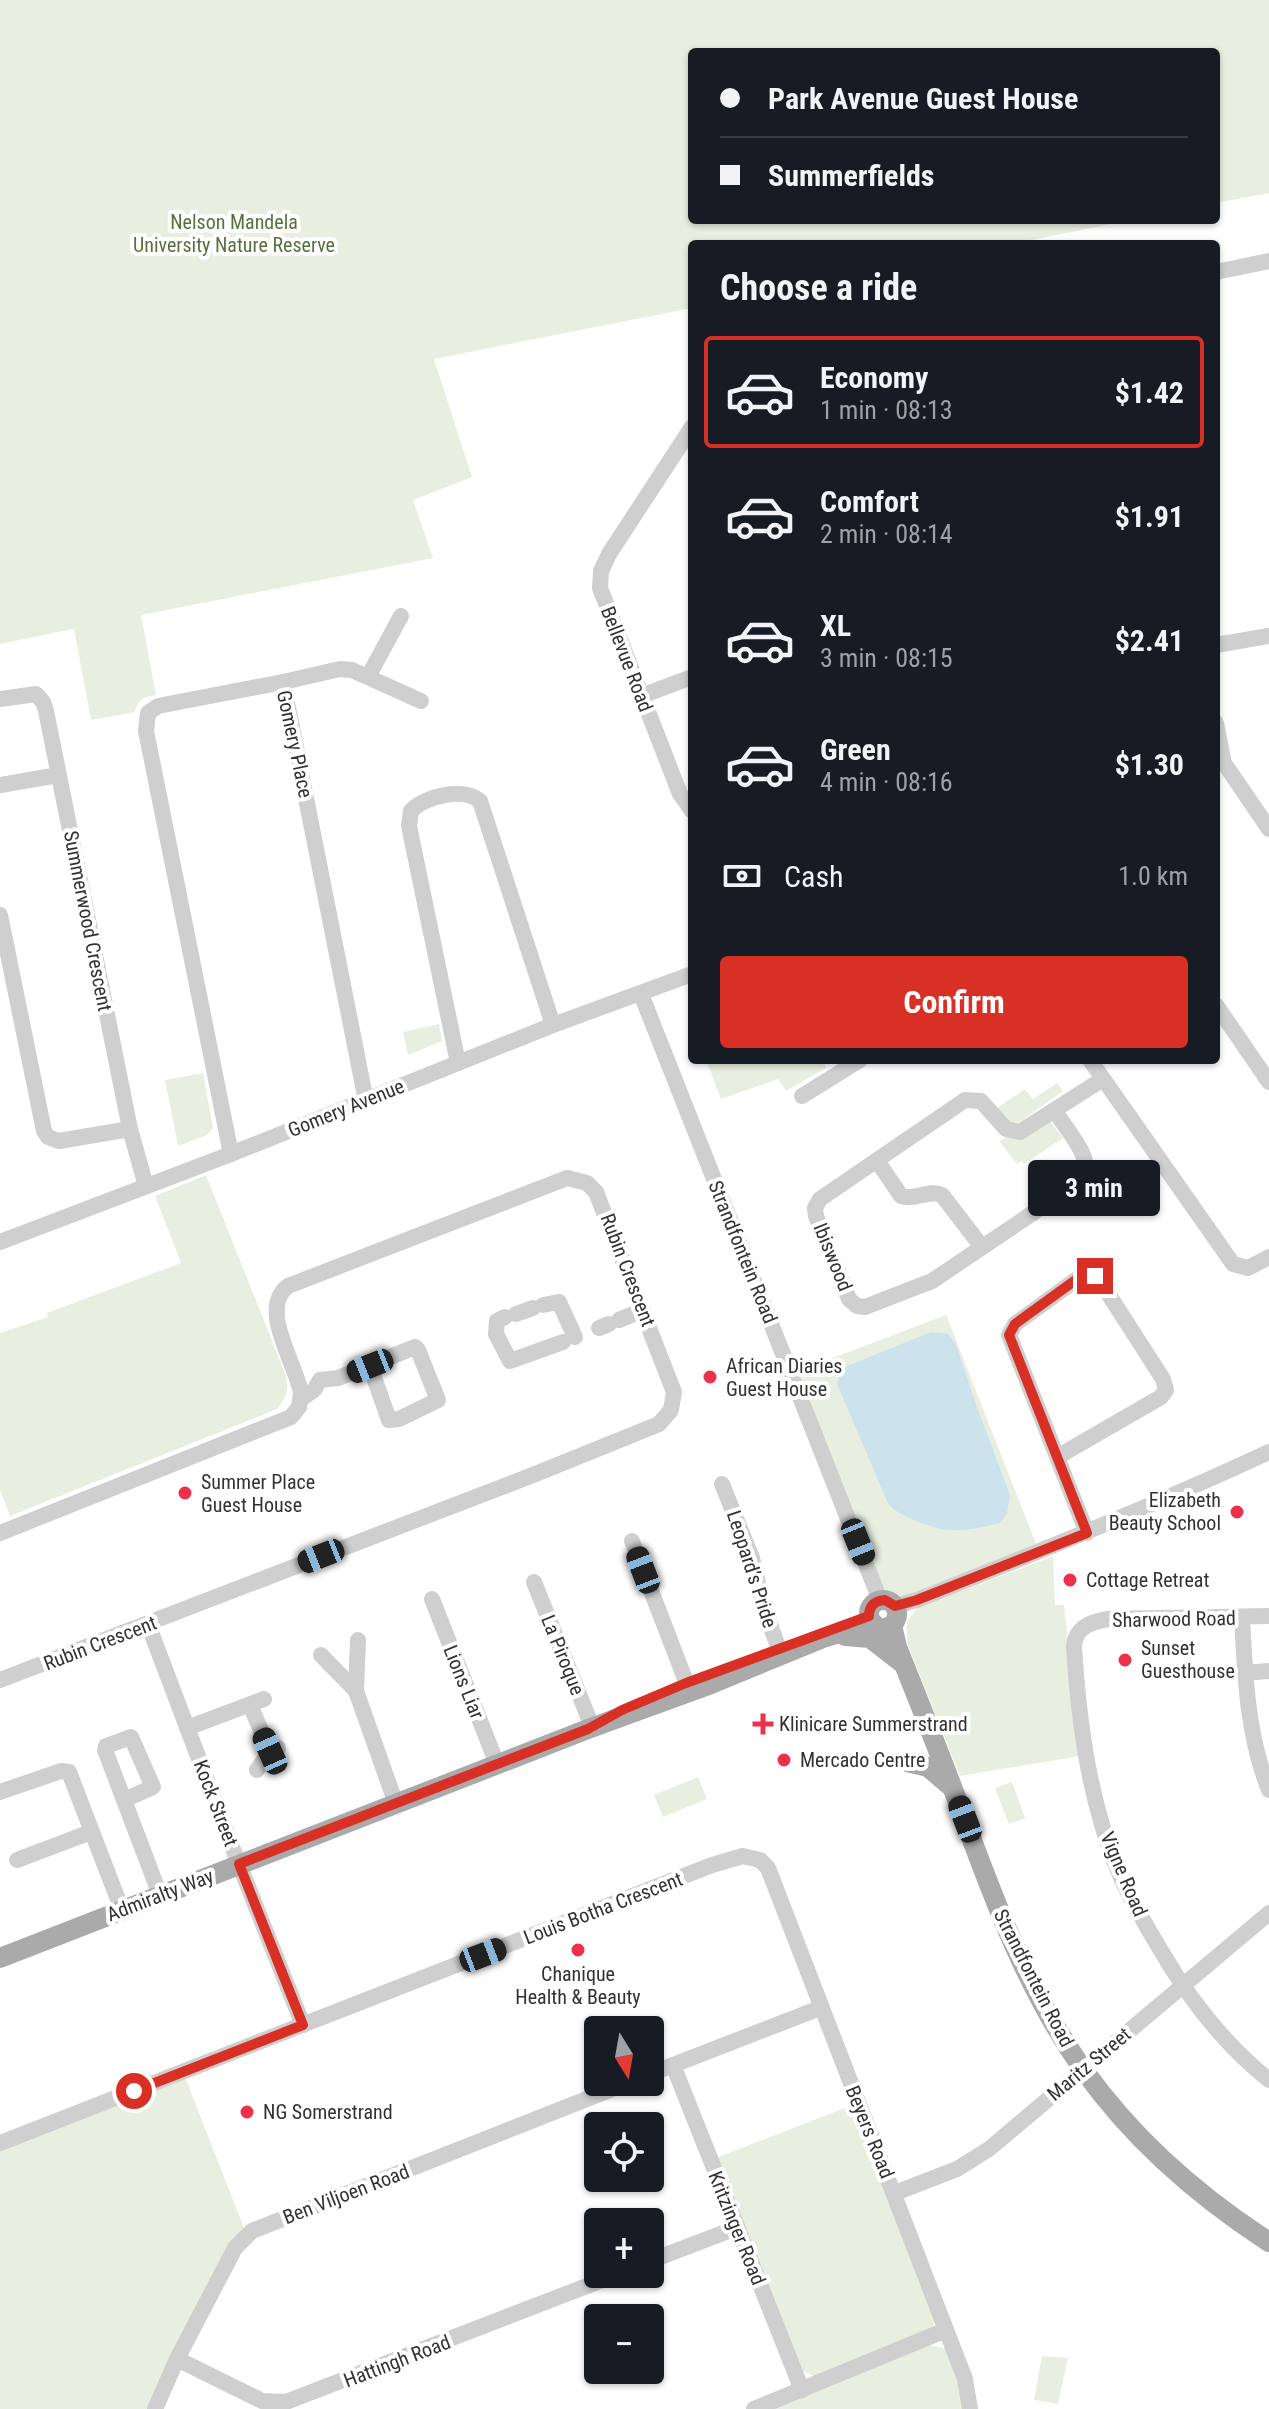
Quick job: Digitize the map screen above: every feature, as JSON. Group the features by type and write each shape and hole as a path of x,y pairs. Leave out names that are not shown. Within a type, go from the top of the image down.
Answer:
{"main road":[{"name":"Admiralty Way","path":"780,1652 884,1616"},
{"name":"Admiralty Way","path":"0,1958 591,1728 688,1687 884,1616"},
{"name":"Strandfontein Road","path":"884,1616 1008,1935 1052,2020 1084,2070 1135,2133 1211,2201 1269,2242"},
{"path":"823,1638 870,1638 900,1656"},
{"path":"907,1762 928,1767 954,1792"}],"street":[{"path":"1220,271 1269,261"},
{"name":"Bellevue Road","path":"688,434 609,554 601,571 600,588 680,794 688,805"},
{"path":"369,675 401,616"},
{"path":"1220,644 1269,636"},
{"path":"283,682 340,669 369,675 421,701"},
{"path":"641,696 688,678"},
{"name":"Gomery Place","path":"231,1154 146,723 148,713 158,706 283,682 366,1101"},
{"name":"Summerwood Crescent","path":"0,699 29,693 40,697 46,711 130,1129 146,1186"},
{"path":"1220,765 1269,829"},
{"path":"0,785 58,775"},
{"path":"458,1063 409,826 411,811 426,801 462,793 473,795 480,801 553,1025"},
{"path":"0,915 44,1131 48,1137 59,1141 130,1129"},
{"name":"Gomery Avenue","path":"0,1242 231,1154 553,1025 688,976"},
{"name":"Strandfontein Road","path":"641,994 884,1616"},
{"path":"1220,1011 1269,1082"},
{"path":"802,1096 854,1064"},
{"path":"1093,1064 1233,1264 1248,1268 1269,1257"},
{"name":"Ibiswood","path":"1055,1111 1083,1156 1087,1175 921,1287 872,1305 861,1307 854,1304 846,1292 815,1208 820,1199 965,1100 981,1101 1006,1129 1016,1133 1026,1130 1103,1079"},
{"path":"878,1162 901,1196 915,1197 935,1192 942,1195 982,1247"},
{"name":"Rubin Crescent","path":"0,1680 659,1424 671,1410 674,1392 596,1192 578,1179 556,1181 284,1288 276,1304 276,1316 297,1377 301,1399"},
{"path":"1057,1457 1161,1397 1166,1390 1163,1379 1100,1281 1090,1274 1081,1276 1010,1329 1010,1342 1087,1533"},
{"path":"590,1331 559,1302 497,1321 495,1329 510,1361 590,1331 643,1310"},
{"path":"0,1533 283,1422 296,1412 301,1399 314,1390 320,1380 338,1378 416,1348 438,1400 399,1419 389,1420 370,1366"},
{"name":"Admiralty Way","path":"884,1616 1174,1496 1269,1452"},
{"name":"Leopard’s Pride","path":"722,1484 752,1558 763,1605 780,1652"},
{"path":"632,1541 688,1687"},
{"name":"La Piroque","path":"534,1582 591,1728"},
{"name":"Lions Liar","path":"432,1599 497,1764"},
{"name":"Sharwood Road","path":"1082,1629 1088,1623 1108,1619 1269,1616"},
{"path":"1242,1617 1244,1673 1257,1754 1269,1790"},
{"name":"Kock Street","path":"148,1624 303,2025"},
{"name":"Vigne Road","path":"1082,1629 1074,1640 1080,1716 1093,1791 1108,1843 1139,1913 1182,1986 1237,2053 1269,2080"},
{"path":"358,1640 356,1691 396,1804"},
{"path":"321,1655 356,1691"},
{"path":"1244,1673 1269,1671"},
{"path":"187,1728 257,1702 274,1749 257,1770"},
{"path":"0,1792 67,1771 122,1910"},
{"path":"124,1800 160,1895"},
{"path":"17,1860 91,1832"},
{"name":"Louis Botha Crescent","path":"0,2143 712,1865 743,1856 760,1860"},
{"name":"Beyers Road","path":"760,1860 773,1877 820,2008 895,2193 965,2379 970,2409"},
{"name":"Maritz Street","path":"895,2193 974,2160 1269,1913"},
{"path":"664,2069 820,2008"},
{"name":"Kritzinger Road","path":"673,2065 802,2390"},
{"name":"Ben Viljoen Road","path":"155,2409 177,2359 235,2248 252,2231 594,2096"},
{"path":"664,2256 736,2228"},
{"name":"Hattingh Road","path":"177,2359 262,2401 286,2402 584,2287"},
{"path":"754,2409 946,2330"}],"green space":[{"name":"Nelson Mandela University Nature Reserve","path":"0,0 1269,0 1269,193 1220,202 1220,48 688,48 688,224 1112,224 1031,240 688,240 688,309 434,359 472,477 413,500 433,558 141,615 156,695 142,699 135,712 91,720 74,629 0,644"},
{"path":"439,1024 442,1041 408,1055 403,1032"},
{"path":"708,1064 824,1064 826,1068 786,1091 778,1079 721,1099"},
{"path":"203,1073 213,1128 207,1135 178,1146 165,1080"},
{"path":"1057,1083 1063,1091 1020,1122 1008,1125 994,1110 1025,1089 1033,1099"},
{"path":"1047,1117 1063,1138 1024,1164 1022,1161 1017,1164 999,1141"},
{"path":"206,1175 286,1376 287,1390 283,1401 277,1409 10,1516 0,1490 0,1333 181,1263 155,1196"},
{"path":"946,1315 1037,1546 906,1598 898,1598 878,1586 799,1371"},
{"path":"1053,1556 1055,1605 1064,1605 1080,1756 960,1776 907,1643 907,1622 917,1608"},
{"path":"698,1777 707,1799 663,1817 654,1795"},
{"path":"1012,1782 1025,1818 1009,1824 995,1788"},
{"path":"185,2077 244,2228 149,2409 0,2409 0,2149"},
{"path":"855,2104 935,2322 932,2329 816,2377 801,2370 716,2158"},
{"path":"930,2345 947,2349 966,2409 766,2409"},
{"path":"1042,2356 1068,2358 1058,2404 1034,2400"}],"water":[{"path":"931,1332 948,1334 956,1344 1010,1495 1007,1514 1000,1523 974,1529 942,1529 920,1523 893,1509 837,1384 847,1366"}],"place":[{"name":"African Diaries Guest House","path":"710,1377"},
{"name":"Summer Place Guest House","path":"185,1493"},
{"name":"Elizabeth Beauty School","path":"1237,1512"},
{"name":"Cottage Retreat","path":"1070,1580"},
{"name":"Sunset Guesthouse","path":"1125,1660"},
{"name":"Klinicare Summerstrand","path":"763,1724"},
{"name":"Mercado Centre","path":"784,1760"},
{"name":"Chanique Health & Beauty","path":"578,1950"},
{"name":"NG Somerstrand","path":"247,2112"}],"route":[{"path":"134,2091 303,2025 239,1864 588,1729 622,1710 725,1667 869,1616 871,1606 877,1601 885,1600 895,1606 917,1600 1087,1533 1009,1335 1015,1324 1081,1276 1095,1276"}]}
